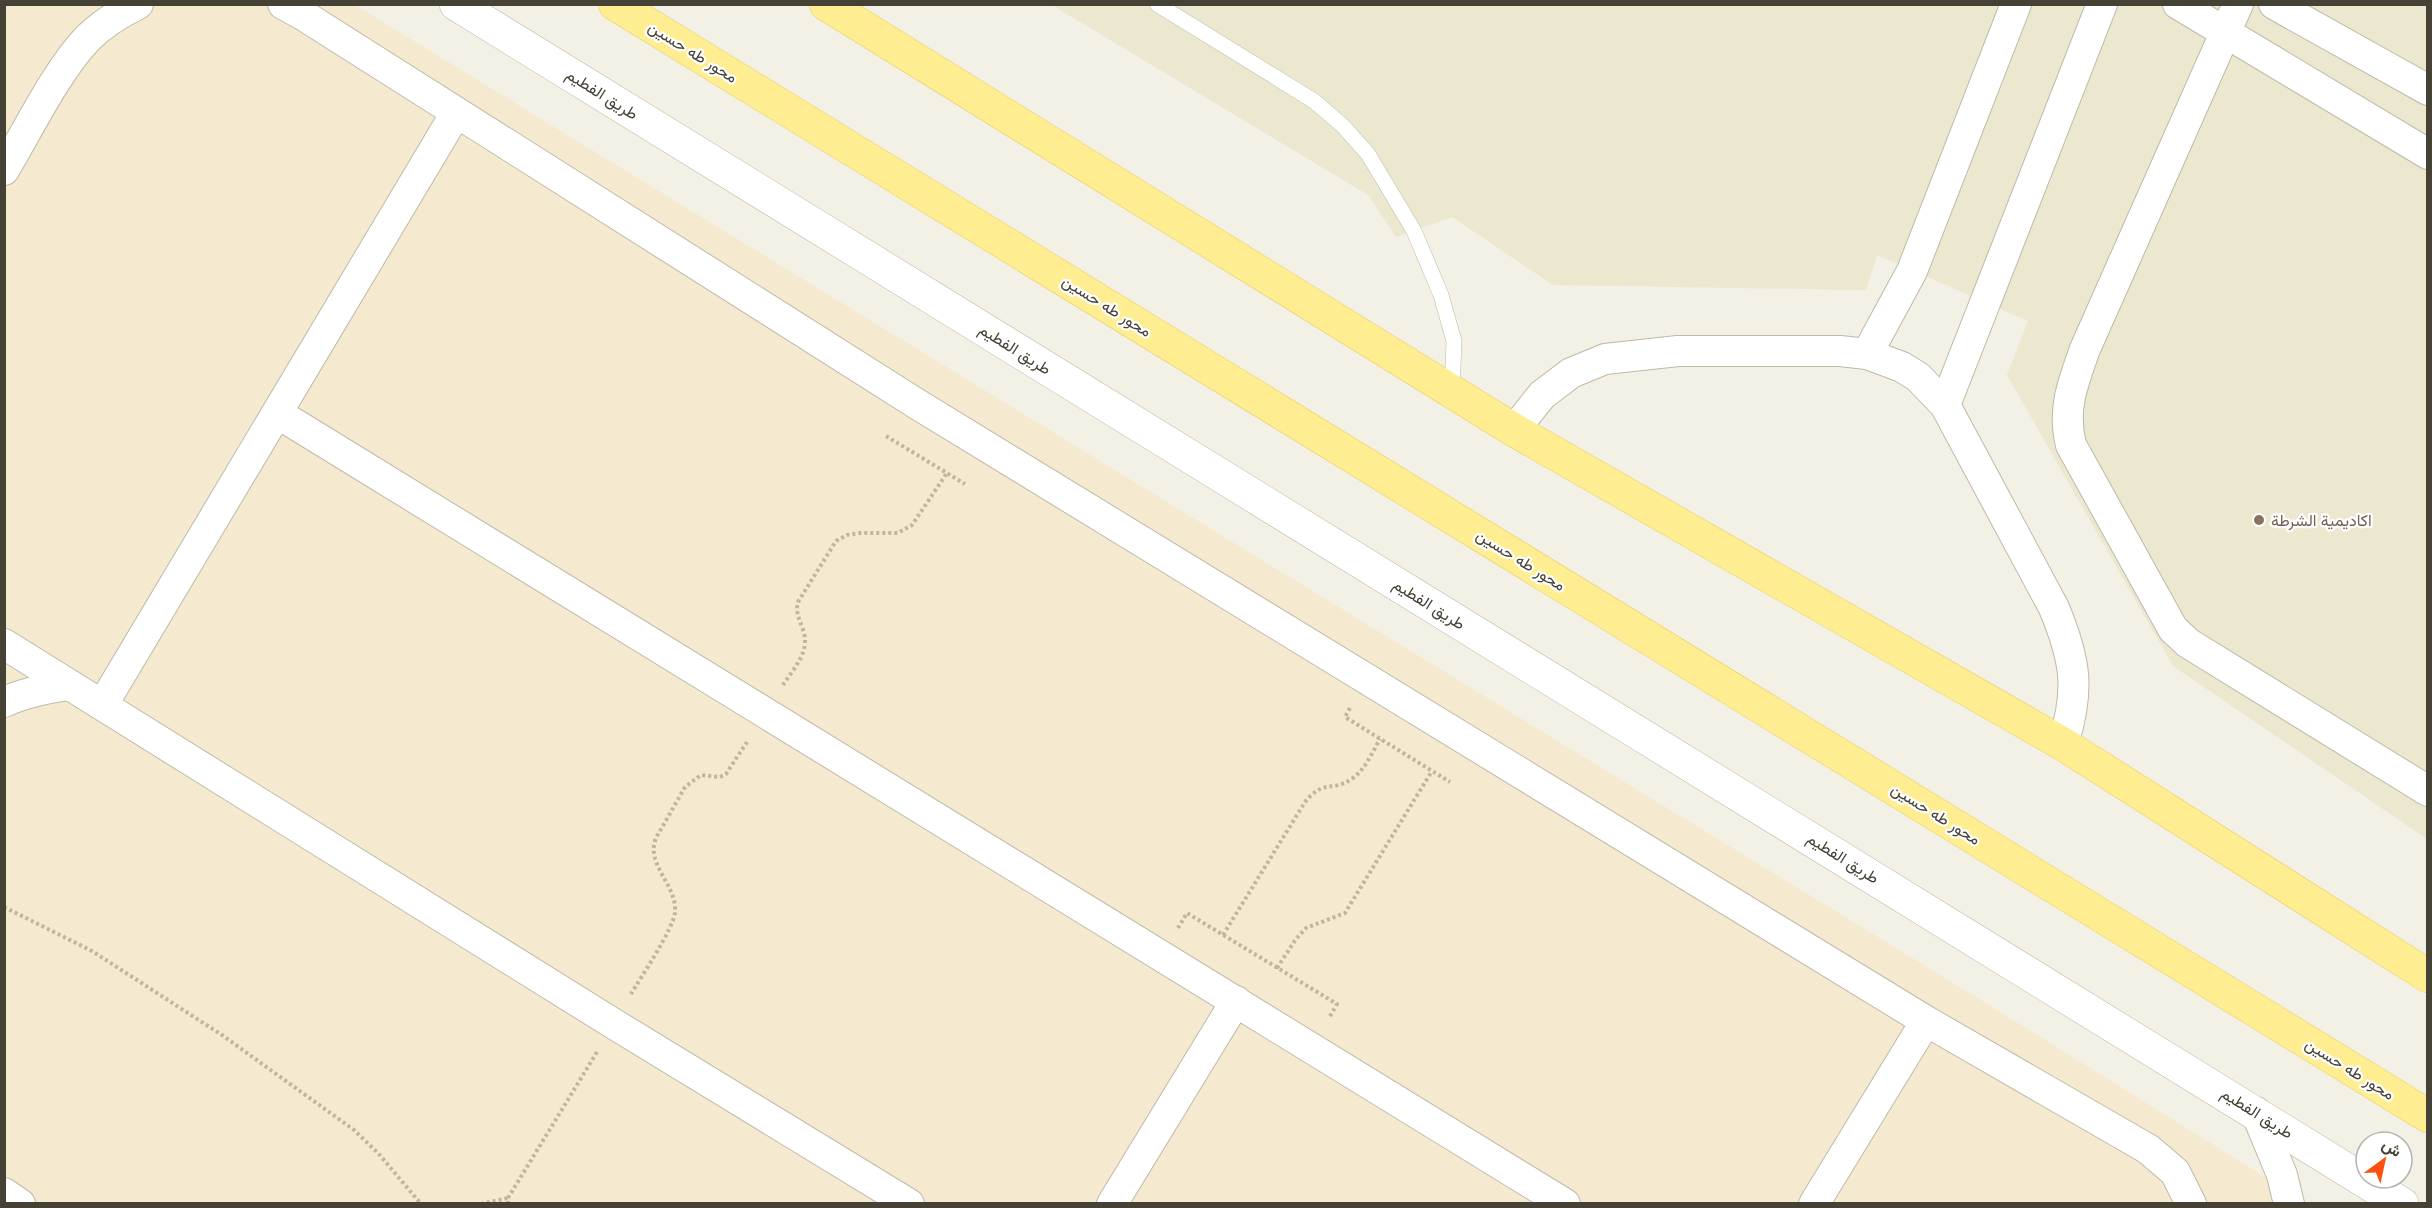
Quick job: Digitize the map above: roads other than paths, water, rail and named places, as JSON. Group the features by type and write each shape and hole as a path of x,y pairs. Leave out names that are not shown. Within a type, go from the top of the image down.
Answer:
{"main road":[{"name":"محور طه حسين","path":"615,4 2427,1116"},
{"path":"826,4 1452,393 2063,744 2427,976"}],"street":[{"path":"4,170 65,68 88,38 117,15 138,4"},
{"path":"283,4 917,404 1926,1021 2148,1149 2175,1172 2191,1203"},
{"name":"طريق الفطيم","path":"456,4 2402,1203"},
{"path":"1866,354 1912,271 2016,4"},
{"path":"1944,405 2102,4"},
{"path":"2178,4 2427,154"},
{"path":"2238,4 2085,349 2068,404 2066,426 2071,445 2173,628 2188,643 2427,791"},
{"path":"2274,4 2427,90"},
{"path":"103,704 456,113"},
{"path":"1514,430 1542,395 1571,373 1605,359 1678,351 1840,351 1885,359 1910,372 1932,390 1944,405 2054,608 2068,642 2074,679 2072,716 2063,744"},
{"path":"277,413 1565,1203"},
{"path":"4,644 614,1024 909,1203"},
{"path":"4,702 43,688 70,685"},
{"path":"1112,1203 1236,1001"},
{"path":"1814,1203 1926,1021"},
{"path":"2256,1112 2282,1175 2289,1203"},
{"path":"4,1193 20,1203"}],"lane":[{"path":"1157,4 1314,101 1343,126 1368,154 1414,231 1441,295 1454,341 1452,393"}],"place":[{"name":"اكاديمية الشرطة","path":"2259,520"}]}
